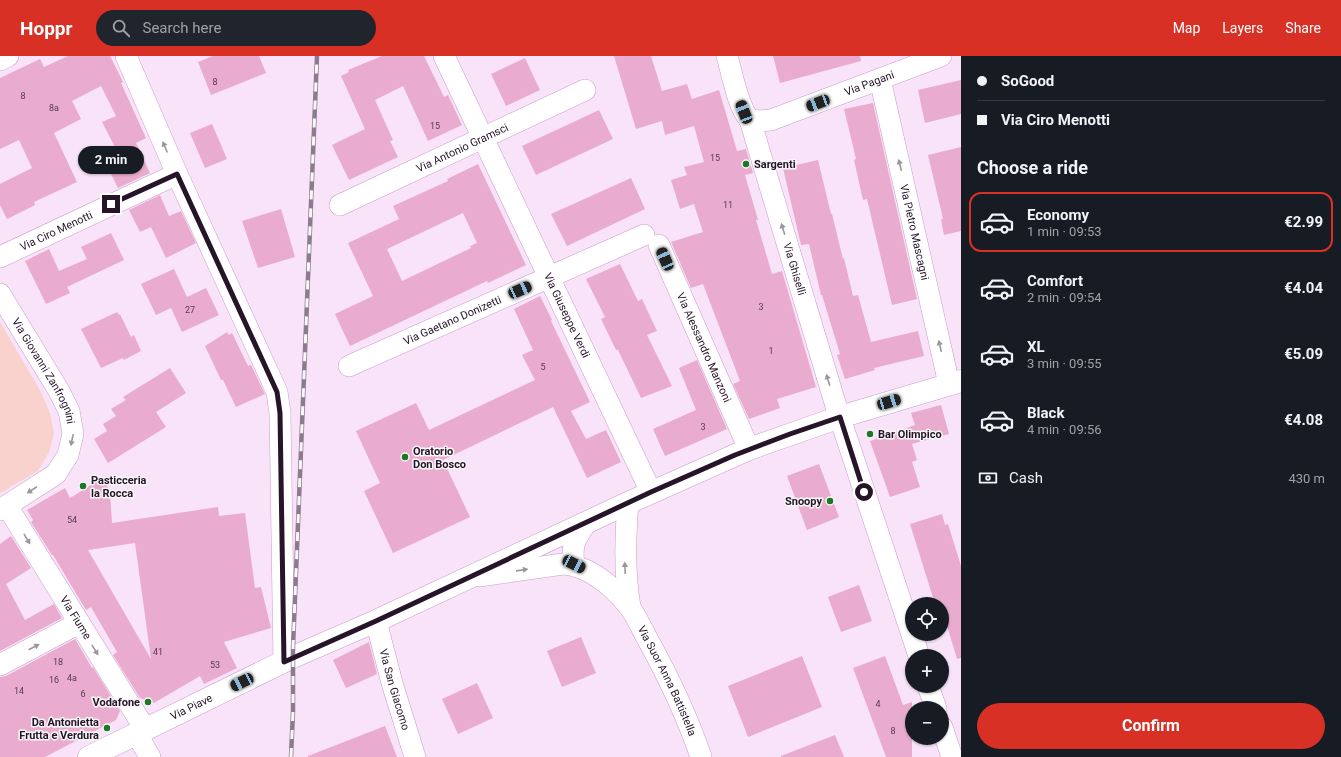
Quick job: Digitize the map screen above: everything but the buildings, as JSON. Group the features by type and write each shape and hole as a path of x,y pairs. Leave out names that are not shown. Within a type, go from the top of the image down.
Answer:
{"street":[{"path":"0,60 8,56"},
{"path":"126,56 177,174 277,392 280,413 288,659"},
{"name":"Via Giuseppe Verdi","path":"444,56 651,492"},
{"name":"Via Ghiselli","path":"727,56 740,102 744,112 750,120 840,417 916,649"},
{"name":"Via Pagani","path":"750,120 772,120 941,56"},
{"name":"Via Pietro Mascagni","path":"880,79 955,383"},
{"name":"Via Antonio Gramsci","path":"340,205 585,90"},
{"name":"Via Ciro Menotti","path":"0,257 177,174"},
{"name":"Via Gaetano Donizetti","path":"349,366 549,277 652,240"},
{"name":"Via Alessandro Manzoni","path":"652,240 749,449"},
{"name":"Via Giovanni Zanfrognini","path":"0,294 59,391 68,411 73,434 68,455 56,474 4,508"},
{"name":"Via Piave","path":"90,757 288,659 376,621 651,492 749,449 840,417 955,383"},
{"path":"628,503 625,536 625,581 630,607"},
{"name":"Via Fiume","path":"4,508 79,623 140,731 150,757"},
{"path":"574,564 572,551 574,543 586,523"},
{"path":"470,577 563,564 574,564 589,572 615,590 630,607"},
{"name":"Via Suor Anna Battistella","path":"630,607 666,672 690,726 701,757"},
{"name":"Via San Giacomo","path":"376,621 392,683 415,757"},
{"path":"0,665 79,623"},
{"path":"948,745 952,757"}],"shaded area":[{"path":"0,322 41,392 50,413 54,434 49,452 38,471 0,493"}],"railway":[{"path":"291,757 293,647 317,56"}],"place":[{"name":"Sargenti","path":"746,164"},
{"name":"Bar Olimpico","path":"870,434"},
{"name":"Oratorio Don Bosco","path":"405,457"},
{"name":"Pasticceria la Rocca","path":"83,486"},
{"name":"Snoopy","path":"830,501"},
{"name":"Vodafone","path":"148,702"},
{"name":"Da Antonietta Frutta e Verdura","path":"107,728"}],"route":[{"path":"111,204 177,174 277,392 280,413 282,636 284,662 376,621 651,492 749,449 840,417 864,492"}]}
